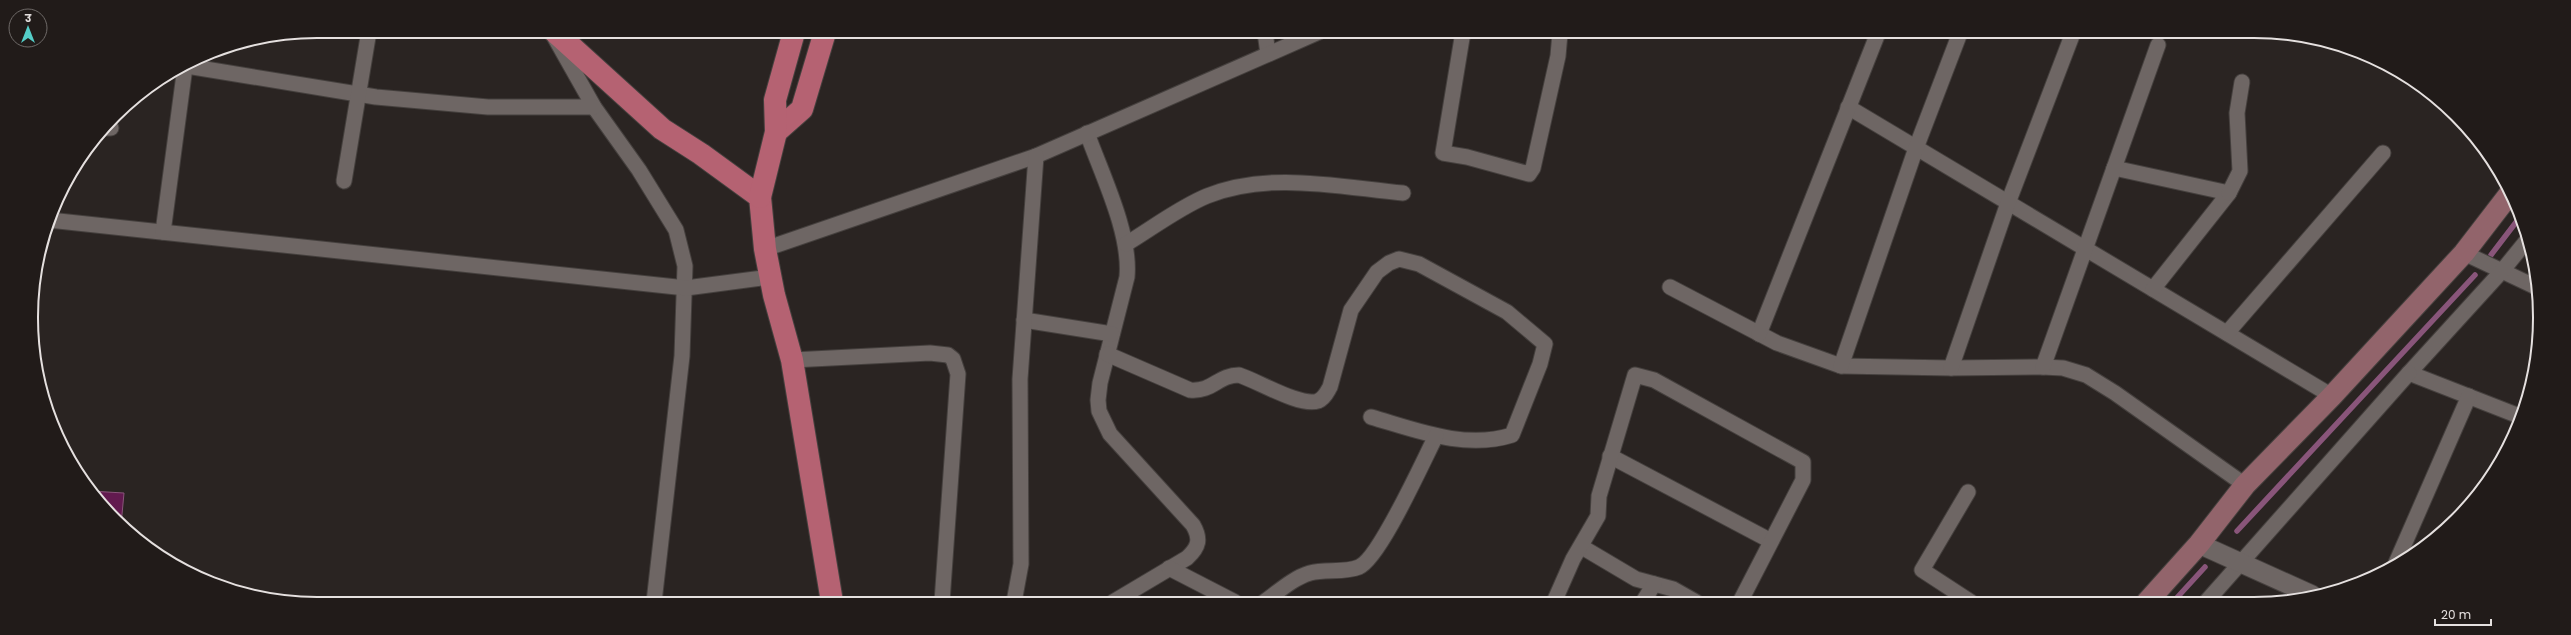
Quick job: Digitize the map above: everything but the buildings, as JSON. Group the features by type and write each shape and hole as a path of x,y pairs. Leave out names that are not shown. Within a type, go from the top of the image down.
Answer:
{"main road":[{"path":"560,38 662,129 701,154 760,197"},
{"path":"792,38 775,100 776,132 760,197 765,249 770,277 792,360 831,597"},
{"path":"776,132 802,109 823,38"},
{"path":"2151,597 2199,544 2245,485 2332,396 2464,253 2506,198"}],"street":[{"path":"344,181 368,38"},
{"path":"556,38 594,106 639,170 676,230 685,266 686,288 682,356 655,597"},
{"path":"1266,38 1268,54"},
{"path":"765,249 1036,156 1305,38"},
{"path":"1462,38 1443,153 1467,157 1529,174 1533,168 1537,153 1558,56 1560,38"},
{"path":"1759,334 1876,38"},
{"path":"1841,366 1916,148 1958,38"},
{"path":"1951,368 2008,203 2071,38"},
{"path":"2043,367 2084,248 2158,45"},
{"path":"194,67 358,94 488,106 594,106"},
{"path":"163,232 185,71"},
{"path":"2153,289 2229,193 2240,171 2237,113 2242,82"},
{"path":"1848,108 2332,396"},
{"path":"1086,133 1126,244 1127,277 1107,354 1098,400 1102,422 1110,434 1193,525 1198,535 1198,543 1194,551 1121,597"},
{"path":"2227,333 2383,153"},
{"path":"1015,597 1021,564 1020,379 1036,156"},
{"path":"2114,168 2229,193"},
{"path":"1126,244 1206,196 1237,187 1258,183 1291,182 1403,193"},
{"path":"56,221 686,288 770,277"},
{"path":"2210,597 2409,373 2502,271 2523,245"},
{"path":"2464,253 2531,285"},
{"path":"1107,354 1190,390 1201,391 1229,375 1239,375 1300,400 1311,402 1319,400 1325,396 1330,387 1351,310 1365,287 1377,272 1389,263 1399,259 1419,264 1507,312 1545,344 1540,364 1512,435 1500,439 1477,440 1436,436 1371,417"},
{"path":"1670,287 1777,343 1841,366 1951,368 2043,367 2063,368 2086,375 2115,392 2245,485"},
{"path":"1024,320 1112,334"},
{"path":"792,360 930,353 948,355 954,359 958,374 942,597"},
{"path":"2409,373 2515,415"},
{"path":"1556,597 1573,559 1582,547 1598,516 1599,496 1635,375 1654,380 1803,462 1803,480 1743,597"},
{"path":"2399,556 2469,396"},
{"path":"1271,597 1294,580 1311,573 1358,567 1368,560 1380,543 1436,436"},
{"path":"1610,456 1771,541"},
{"path":"1963,597 1922,570 1968,492"},
{"path":"2199,544 2306,592"},
{"path":"1582,547 1636,579 1673,589 1687,597"},
{"path":"1169,568 1225,597"},
{"path":"1646,597 1654,584"}],"shaded area":[{"path":"99,492 124,493 122,517"}],"waterway":[{"path":"2491,255 2516,222"},
{"path":"2237,531 2475,275"},
{"path":"2178,597 2205,567"}]}
